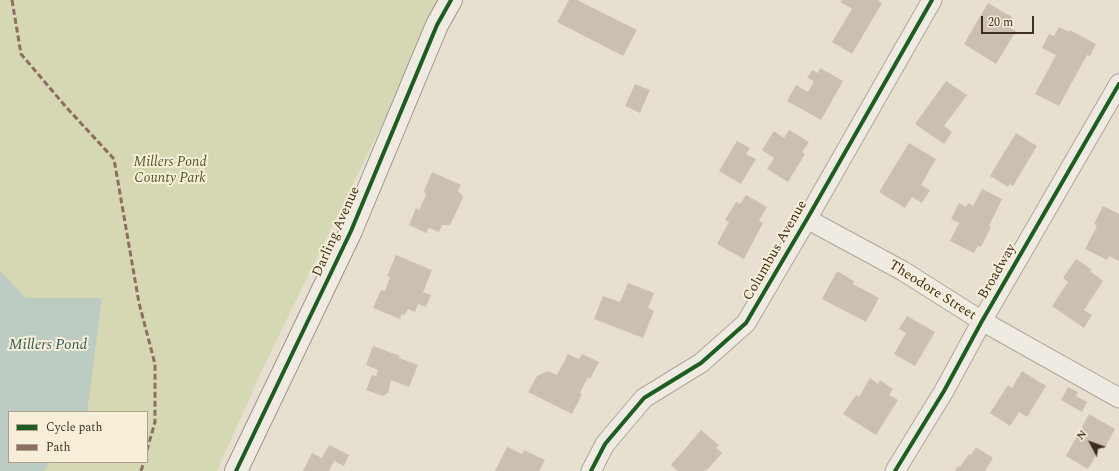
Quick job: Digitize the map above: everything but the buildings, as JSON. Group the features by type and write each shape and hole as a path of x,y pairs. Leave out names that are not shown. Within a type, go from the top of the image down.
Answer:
{"street":[{"name":"Darling Avenue","path":"236,471 351,231 437,25 451,0"},
{"name":"Columbus Avenue","path":"591,471 604,444 644,398 701,363 746,323 808,220 932,0"},
{"name":"Broadway","path":"895,471 944,391 982,321 1119,84"},
{"name":"Theodore Street","path":"808,220 903,271 982,321 1119,398"}],"green space":[{"name":"Millers Pond County Park","path":"0,0 443,0 264,366 217,471 0,471"}],"water":[{"name":"Millers Pond","path":"0,271 26,298 102,298 87,411 8,411 8,463 50,463 44,471 0,471"}],"marked path":[{"path":"12,0 21,54 66,107 114,159 139,303 155,364 155,422 148,446"},
{"path":"141,471 144,463"}],"cycle path":[{"path":"236,471 351,231 437,25 451,0"},
{"path":"591,471 605,444 644,398 701,363 746,323 932,0"},
{"path":"895,471 944,391 982,321 1119,84"}]}
